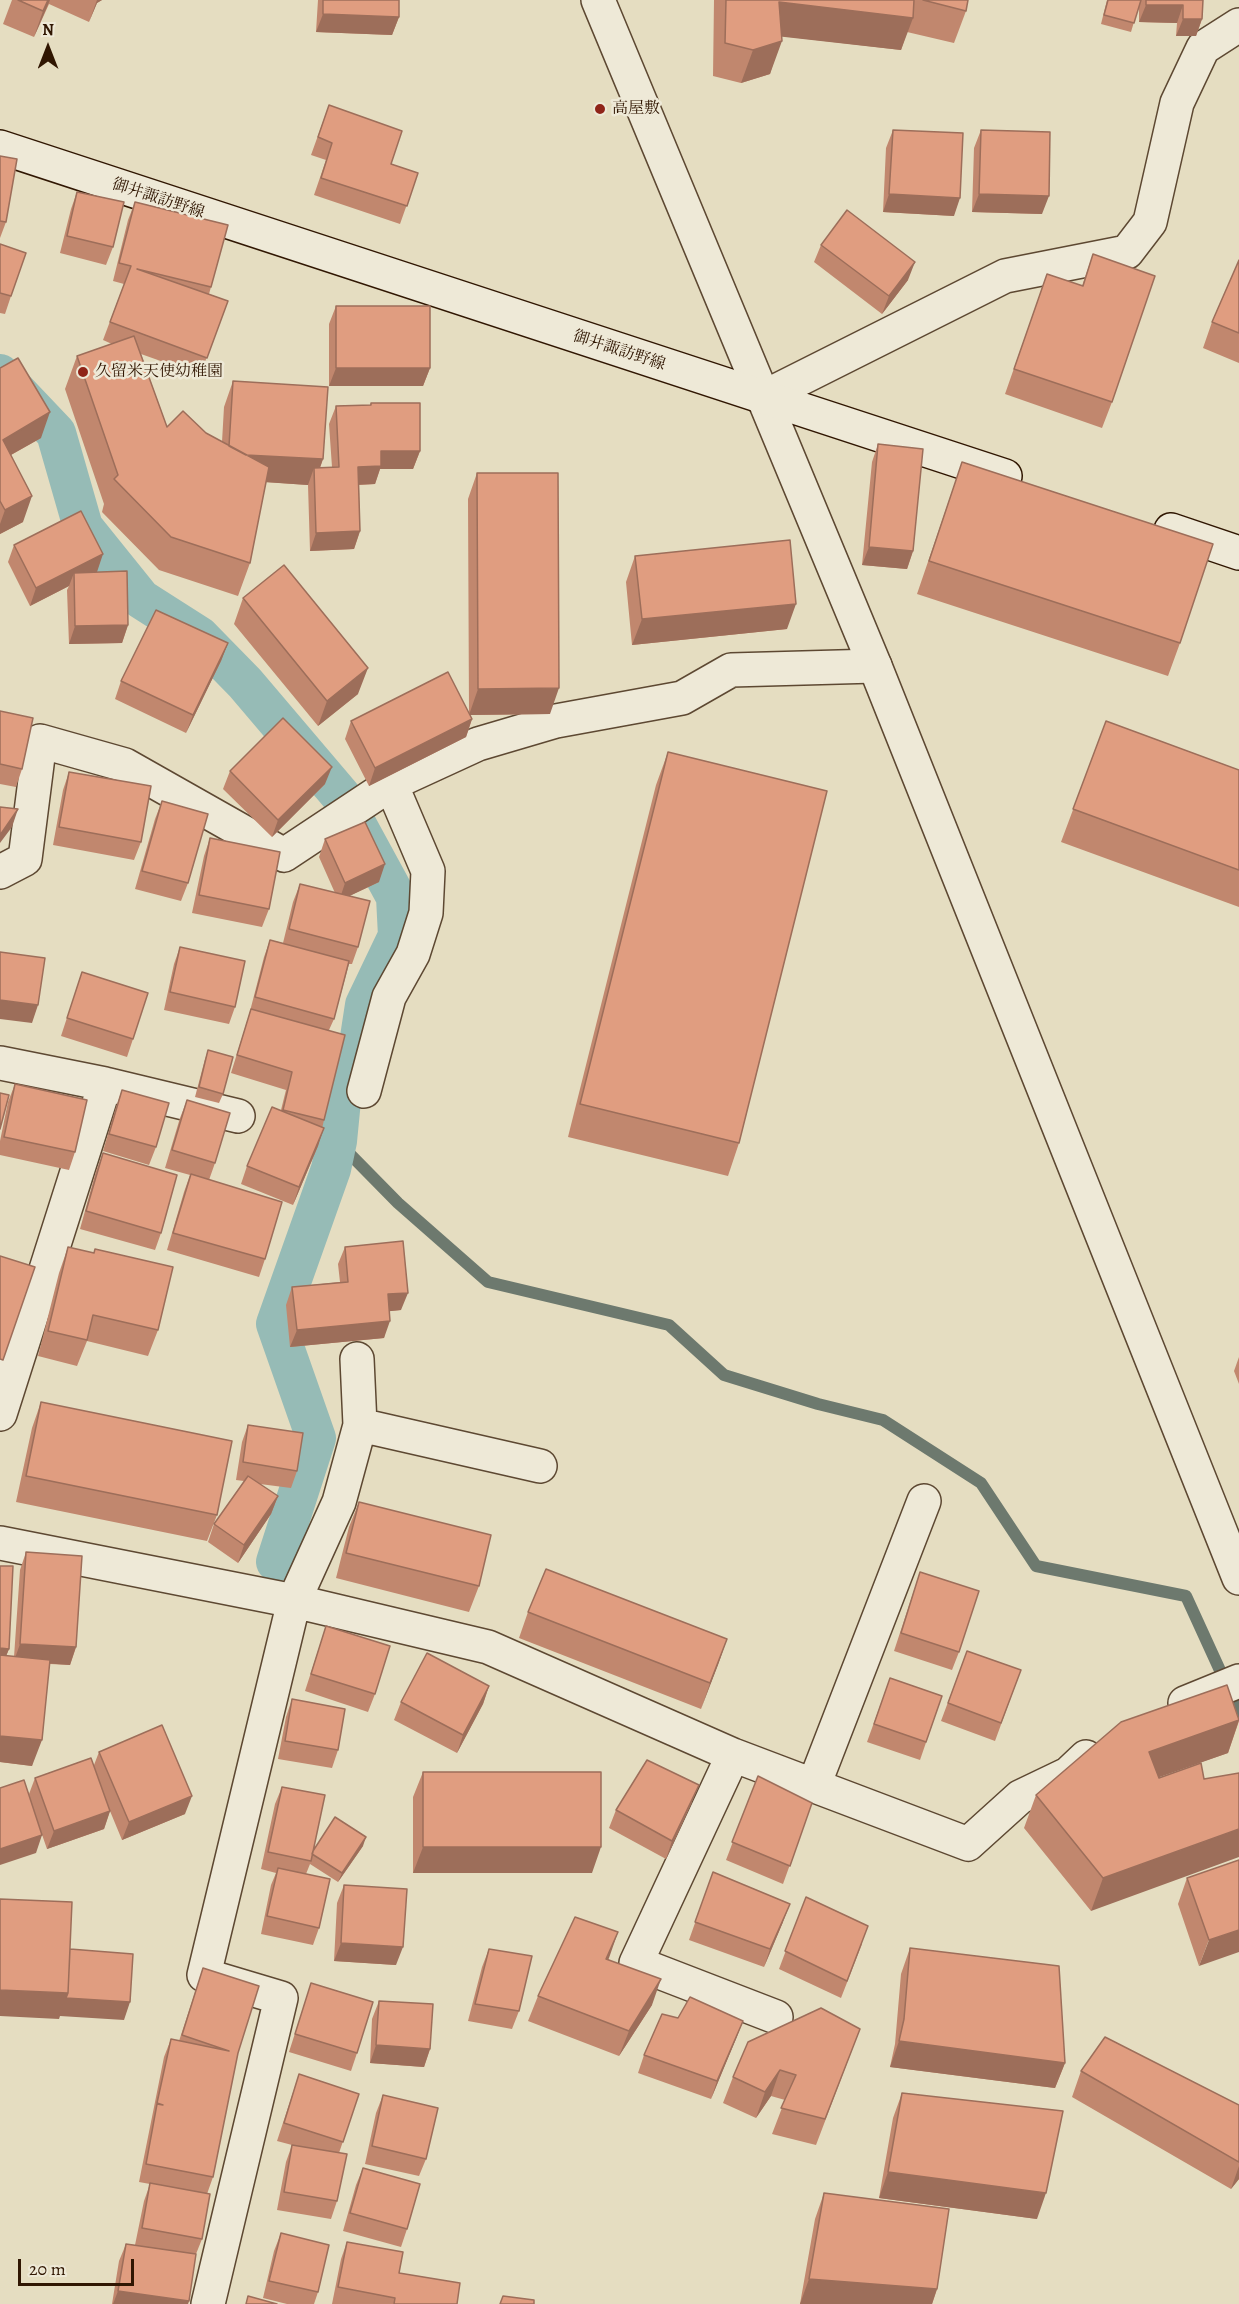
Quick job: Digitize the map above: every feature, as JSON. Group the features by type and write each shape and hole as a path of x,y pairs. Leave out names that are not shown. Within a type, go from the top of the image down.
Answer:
{"street":[{"path":"598,0 875,666 1239,1578"},
{"path":"762,398 1005,276 1127,252 1150,222 1177,103 1203,48 1239,25"},
{"name":"御井諏訪野線","path":"0,147 1035,486"},
{"path":"1148,523 1239,553"},
{"path":"0,872 25,859 40,741 125,765 284,855 391,784 478,744 556,721 682,698 731,670 875,666"},
{"path":"364,1091 389,997 413,954 426,913 428,871 391,784"},
{"path":"0,1063 105,1084 238,1116"},
{"path":"0,1414 105,1084"},
{"path":"208,2304 280,1998 204,1975 294,1601 339,1502 360,1425 357,1359"},
{"path":"360,1425 540,1466"},
{"path":"814,1785 924,1501"},
{"path":"0,1543 294,1601 488,1647 733,1755 968,1844 1020,1797 1068,1774 1111,1733"},
{"path":"1154,1716 1239,1682"},
{"path":"733,1755 636,1963 776,2017"}],"building":[{"path":"18,0 48,0 43,11"},
{"path":"323,0 399,0 399,17 323,14"},
{"path":"726,0 914,0 913,18 779,2 782,41 753,50 725,43"},
{"path":"923,0 968,0 966,11"},
{"path":"1108,0 1141,0 1134,23 1104,15"},
{"path":"1146,0 1203,0 1202,19 1183,19 1183,5 1146,5"},
{"path":"329,105 402,131 391,164 418,173 407,206 321,178 332,143 318,137"},
{"path":"893,130 963,133 960,198 889,194"},
{"path":"981,130 1050,132 1049,196 979,194"},
{"path":"0,156 17,159 6,222 0,221"},
{"path":"77,192 124,202 113,247 67,236"},
{"path":"135,202 228,225 211,287 137,269 228,301 207,358 110,322 131,266 119,263"},
{"path":"847,210 915,262 889,296 821,245"},
{"path":"0,244 26,253 11,296 0,293"},
{"path":"1093,254 1155,276 1112,402 1014,369 1047,274 1083,286"},
{"path":"1239,260 1239,333 1212,322"},
{"path":"336,306 430,306 430,368 336,368"},
{"path":"134,336 167,427 183,411 206,433 269,467 250,563 171,537 114,479 118,475 77,356"},
{"path":"18,358 50,412 3,440 32,496 5,510 0,501 0,368"},
{"path":"233,381 328,387 323,459 246,455 229,446"},
{"path":"371,403 420,403 420,451 381,451 381,466 358,467 360,531 316,533 314,468 339,467 336,406 371,405"},
{"path":"878,444 923,449 913,551 869,547"},
{"path":"962,462 1213,544 1180,643 929,561"},
{"path":"477,473 558,473 559,688 478,689"},
{"path":"81,511 103,554 36,588 14,545"},
{"path":"790,540 796,604 642,619 635,556"},
{"path":"284,565 368,668 327,701 243,598"},
{"path":"127,571 128,625 75,626 74,573"},
{"path":"156,610 228,643 193,715 121,681"},
{"path":"448,672 472,719 375,768 351,721"},
{"path":"0,711 33,718 22,769 0,764"},
{"path":"283,718 332,767 278,820 230,771"},
{"path":"1106,721 1239,770 1239,870 1073,809"},
{"path":"668,752 827,791 739,1143 580,1104"},
{"path":"69,772 151,786 141,842 59,827"},
{"path":"162,801 208,814 188,883 142,871"},
{"path":"0,807 18,809 0,835"},
{"path":"365,822 385,864 345,883 325,839"},
{"path":"210,838 280,852 269,909 199,895"},
{"path":"300,884 370,901 358,947 289,929"},
{"path":"270,940 349,961 334,1019 255,997"},
{"path":"180,947 245,961 235,1007 170,992"},
{"path":"0,952 45,958 38,1005 0,1000"},
{"path":"82,972 148,993 133,1039 67,1018"},
{"path":"251,1009 345,1035 324,1120 283,1110 292,1072 237,1055"},
{"path":"208,1050 233,1057 223,1094 199,1087"},
{"path":"15,1084 87,1100 75,1152 4,1137"},
{"path":"122,1090 169,1103 156,1147 109,1134"},
{"path":"0,1093 9,1095 0,1129"},
{"path":"187,1100 230,1113 215,1163 172,1150"},
{"path":"272,1107 324,1128 299,1187 247,1166"},
{"path":"103,1153 177,1175 161,1233 86,1211"},
{"path":"191,1174 282,1202 265,1259 173,1233"},
{"path":"403,1241 408,1293 388,1294 390,1321 297,1330 292,1287 348,1282 345,1247"},
{"path":"68,1247 94,1253 95,1249 173,1267 158,1330 93,1315 87,1340 48,1331"},
{"path":"0,1256 35,1267 3,1360 0,1359"},
{"path":"41,1402 232,1441 217,1515 26,1476"},
{"path":"248,1425 303,1433 297,1471 243,1462"},
{"path":"248,1476 278,1496 244,1545 214,1524"},
{"path":"359,1502 491,1535 479,1586 346,1553"},
{"path":"26,1552 82,1556 76,1647 20,1644"},
{"path":"0,1566 13,1566 9,1649 0,1648"},
{"path":"546,1569 727,1639 710,1683 528,1612"},
{"path":"920,1572 979,1591 959,1652 901,1633"},
{"path":"326,1626 390,1646 375,1694 311,1674"},
{"path":"967,1651 1021,1670 1001,1723 948,1703"},
{"path":"427,1653 489,1686 463,1735 401,1702"},
{"path":"0,1655 50,1660 42,1740 0,1736"},
{"path":"890,1678 942,1696 926,1742 874,1724"},
{"path":"1227,1685 1239,1720 1149,1752 1159,1778 1201,1763 1204,1779 1239,1773 1239,1829 1103,1878 1036,1795 1121,1722"},
{"path":"292,1699 345,1709 338,1750 285,1741"},
{"path":"162,1725 192,1796 129,1822 99,1752"},
{"path":"91,1758 110,1811 54,1831 35,1778"},
{"path":"647,1760 699,1785 672,1841 616,1810"},
{"path":"423,1772 601,1772 601,1847 423,1847"},
{"path":"758,1776 812,1803 790,1866 732,1842"},
{"path":"24,1780 42,1835 0,1849 0,1788"},
{"path":"282,1787 325,1795 311,1861 268,1852"},
{"path":"335,1817 366,1837 342,1873 312,1854"},
{"path":"1239,1860 1239,1930 1209,1940 1187,1878"},
{"path":"278,1868 330,1879 319,1928 267,1916"},
{"path":"713,1872 790,1904 770,1949 695,1922"},
{"path":"344,1885 407,1889 403,1947 341,1943"},
{"path":"806,1897 868,1926 847,1981 785,1951"},
{"path":"0,1899 72,1902 68,1993 0,1990"},
{"path":"575,1917 618,1932 606,1959 661,1979 629,2031 538,1996"},
{"path":"910,1948 1059,1966 1065,2063 899,2041 904,2019"},
{"path":"70,1949 133,1954 130,2002 66,1998"},
{"path":"489,1949 532,1956 519,2011 475,2004"},
{"path":"203,1968 259,1986 238,2053 213,2177 146,2164 157,2104 163,2105 157,2103 171,2039 229,2051 182,2035"},
{"path":"311,1983 373,2002 357,2053 295,2034"},
{"path":"690,1997 743,2021 717,2081 644,2055 662,2014 678,2018"},
{"path":"379,2001 433,2004 430,2049 376,2045"},
{"path":"821,2008 860,2029 825,2119 781,2108 796,2075 780,2070 765,2092 733,2077 748,2042"},
{"path":"1105,2037 1239,2105 1239,2162 1081,2071"},
{"path":"299,2074 359,2094 343,2142 284,2123"},
{"path":"902,2093 1063,2111 1046,2193 888,2172"},
{"path":"383,2095 438,2108 426,2159 372,2146"},
{"path":"292,2145 347,2154 337,2201 284,2192"},
{"path":"363,2168 420,2184 407,2229 350,2213"},
{"path":"150,2183 210,2194 202,2239 142,2228"},
{"path":"824,2193 949,2209 937,2289 809,2279"},
{"path":"281,2233 329,2245 318,2292 269,2281"},
{"path":"347,2242 403,2252 399,2273 460,2283 457,2304 394,2304 395,2298 338,2287"},
{"path":"126,2244 196,2254 189,2301 118,2291"},
{"path":"248,2296 277,2304 246,2304"},
{"path":"503,2296 534,2300 534,2304 500,2304"}],"waterway":[{"path":"0,374 56,433 83,527 141,599 199,636 245,683 341,796 396,897 398,936 365,1005 359,1044 341,1100 337,1141 331,1169 276,1324 316,1438 276,1562"},
{"path":"337,1141 398,1203 488,1282 669,1325 724,1375 818,1404 883,1420 981,1483 1036,1566 1186,1596 1239,1712"}],"place":[{"name":"高屋敷","path":"600,109"},
{"name":"久留米天使幼稚園","path":"83,372"}]}
